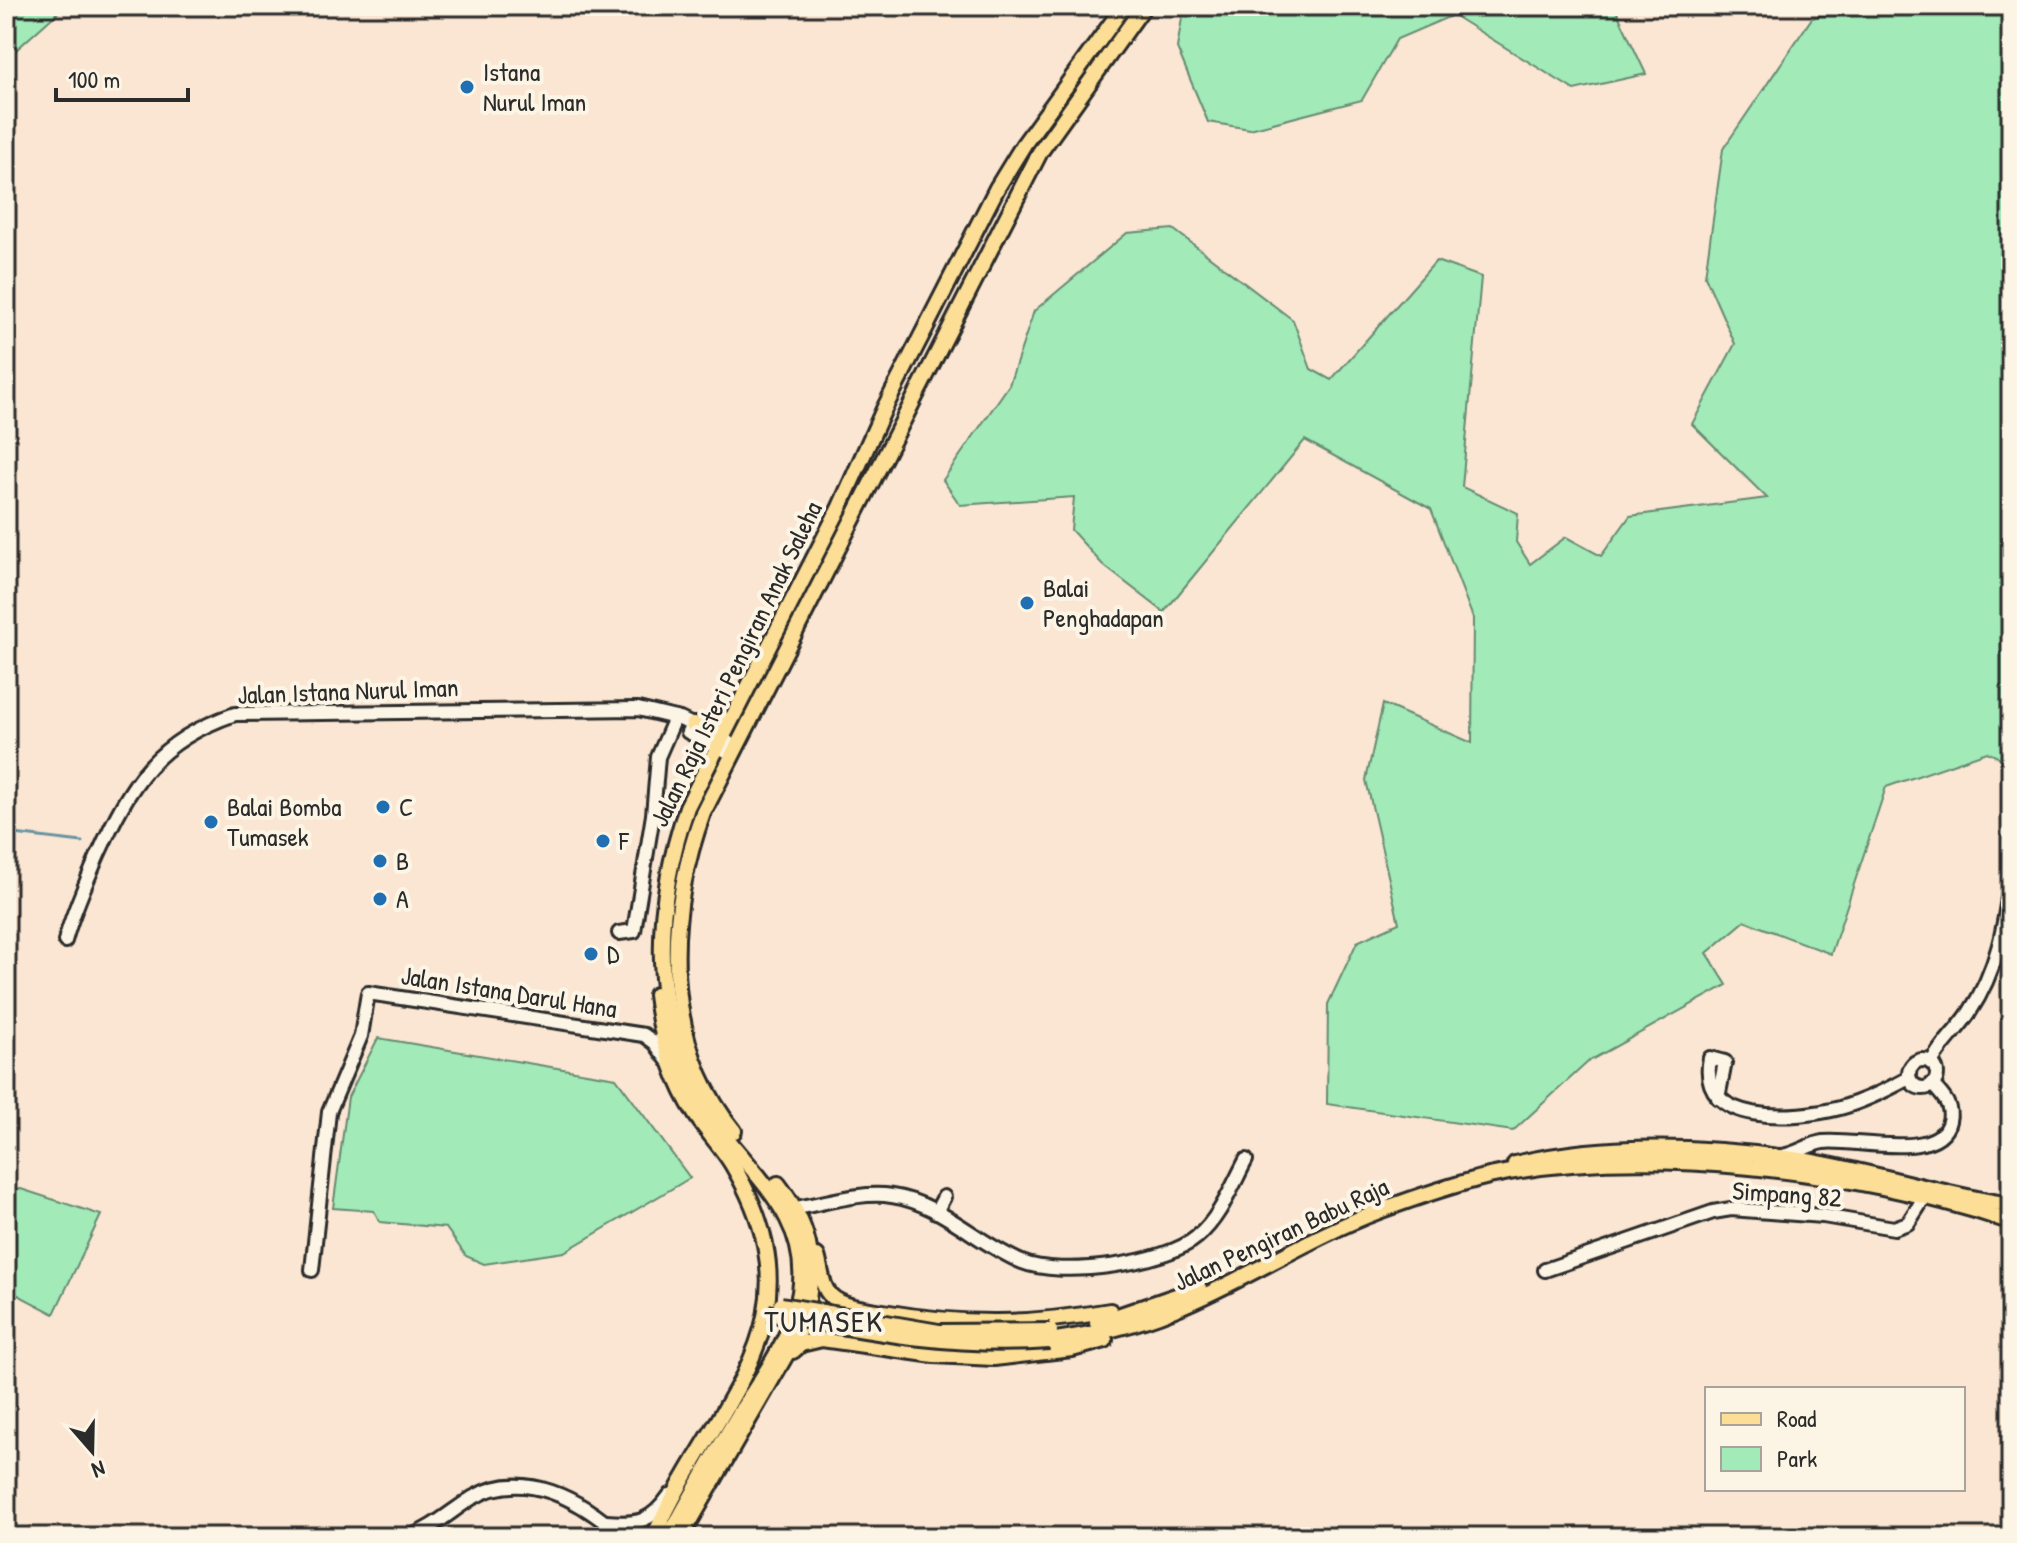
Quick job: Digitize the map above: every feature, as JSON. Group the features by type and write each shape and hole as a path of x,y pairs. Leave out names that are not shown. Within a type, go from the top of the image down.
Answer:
{"main road":[{"name":"Jalan Raja Isteri Pengiran Anak Saleha","path":"681,1537 789,1354 802,1327 811,1293 811,1254 796,1208 713,1101 689,1043 679,995 675,947 682,881 732,718 997,188 1024,144 1124,6"},
{"name":"Jalan Raja Isteri Pengiran Anak Saleha","path":"669,1537 787,1334 800,1295 801,1271 794,1229 786,1212 707,1112 685,1069 665,997 660,947 668,866 687,807 709,763 722,745 1040,152 1144,6"},
{"path":"693,725 717,726 732,718"},
{"path":"654,1537 750,1361 769,1308 769,1261 757,1212 727,1155 685,1097 671,1066 660,1025 654,979 660,947"},
{"name":"Jalan Pengiran Babu Raja","path":"1170,1306 1351,1216 1485,1170 1552,1155 1636,1148 1769,1157 1826,1165 2008,1208"},
{"name":"Jalan Pengiran Babu Raja","path":"769,1308 929,1341 991,1344 1119,1328 1380,1211 1487,1177 1590,1164 1702,1165 1842,1181 1924,1198 2008,1208"},
{"path":"805,1230 814,1245 827,1293 834,1299 858,1307"},
{"path":"846,1341 826,1335 820,1325 826,1309 858,1307 964,1324 999,1324 1170,1306"},
{"path":"789,1354 812,1340 846,1341 934,1355 1032,1356 1105,1340 1170,1306"}],"street":[{"name":"Jalan Istana Nurul Iman","path":"65,941 93,866 135,782 169,748 218,719 271,710 638,709 693,725 722,745"},
{"name":"Jalan Istana Nurul Iman","path":"670,718 722,745"},
{"path":"619,933 631,934 634,931 648,855 658,757 670,718"},
{"path":"1931,1063 1968,1015 1992,970 2007,913 2011,875"},
{"name":"Jalan Istana Darul Hana","path":"312,1270 329,1112 361,1036 368,993 644,1035 655,1043 671,1066"},
{"name":"Jalan Istana Darul Hana","path":"644,1035 655,1031 660,1025"},
{"path":"1718,1098 1723,1104 1741,1110 1800,1114 1841,1108 1909,1078 1914,1063 1931,1063"},
{"path":"1931,1063 1936,1073 1932,1084"},
{"path":"1909,1078 1919,1087 1932,1084"},
{"path":"1769,1157 1786,1155 1825,1142 1911,1145 1934,1141 1947,1129 1951,1117 1947,1103 1932,1084"},
{"path":"1813,1146 1812,1154 1826,1165"},
{"path":"796,1208 873,1195 894,1196 936,1212 1021,1262 1064,1270 1135,1261 1183,1248 1201,1235 1218,1212 1246,1160"},
{"path":"936,1212 944,1197"},
{"name":"Simpang 82","path":"1545,1270 1713,1212 1731,1209 1823,1216 1894,1228 1908,1223 1924,1198"},
{"path":"606,1522 635,1524 651,1519 691,1467"},
{"path":"409,1537 427,1530 483,1492 510,1483 540,1487 606,1522 622,1537"}],"green space":[{"path":"6,6 65,6 6,59"},
{"path":"1184,6 1614,6 1646,74 1574,90 1453,15 1397,39 1362,100 1250,129 1208,122 1177,48"},
{"path":"1863,6 2011,6 2011,272 2007,294 2011,297 2011,763 1987,752 1886,787 1831,954 1745,921 1707,953 1727,985 1589,1061 1513,1131 1327,1104 1328,1004 1357,942 1399,923 1366,780 1383,704 1472,743 1473,618 1431,509 1305,440 1164,612 1103,565 1071,530 1074,497 960,505 943,480 1009,385 1034,311 1127,233 1173,229 1293,320 1311,369 1331,380 1436,261 1481,277 1462,487 1518,513 1516,542 1530,564 1566,537 1601,556 1630,516 1767,498 1692,424 1735,344 1705,276 1723,149 1812,18"},
{"path":"378,1038 616,1078 690,1178 564,1252 484,1264 466,1256 446,1228 380,1222 374,1211 333,1208 348,1097"},
{"path":"6,1189 21,1189 101,1215 54,1314 14,1293 6,1281"}],"waterway":[{"path":"6,833 82,842"}],"place":[{"name":"Istana Nurul Iman","path":"467,87"},
{"name":"Balai Penghadapan","path":"1027,603"},
{"name":"C","path":"383,807"},
{"name":"Balai Bomba Tumasek","path":"211,822"},
{"name":"F","path":"603,841"},
{"name":"B","path":"380,861"},
{"name":"A","path":"380,899"},
{"name":"D","path":"591,954"}],"district":[{"name":"TUMASEK","path":"824,1322"}]}
